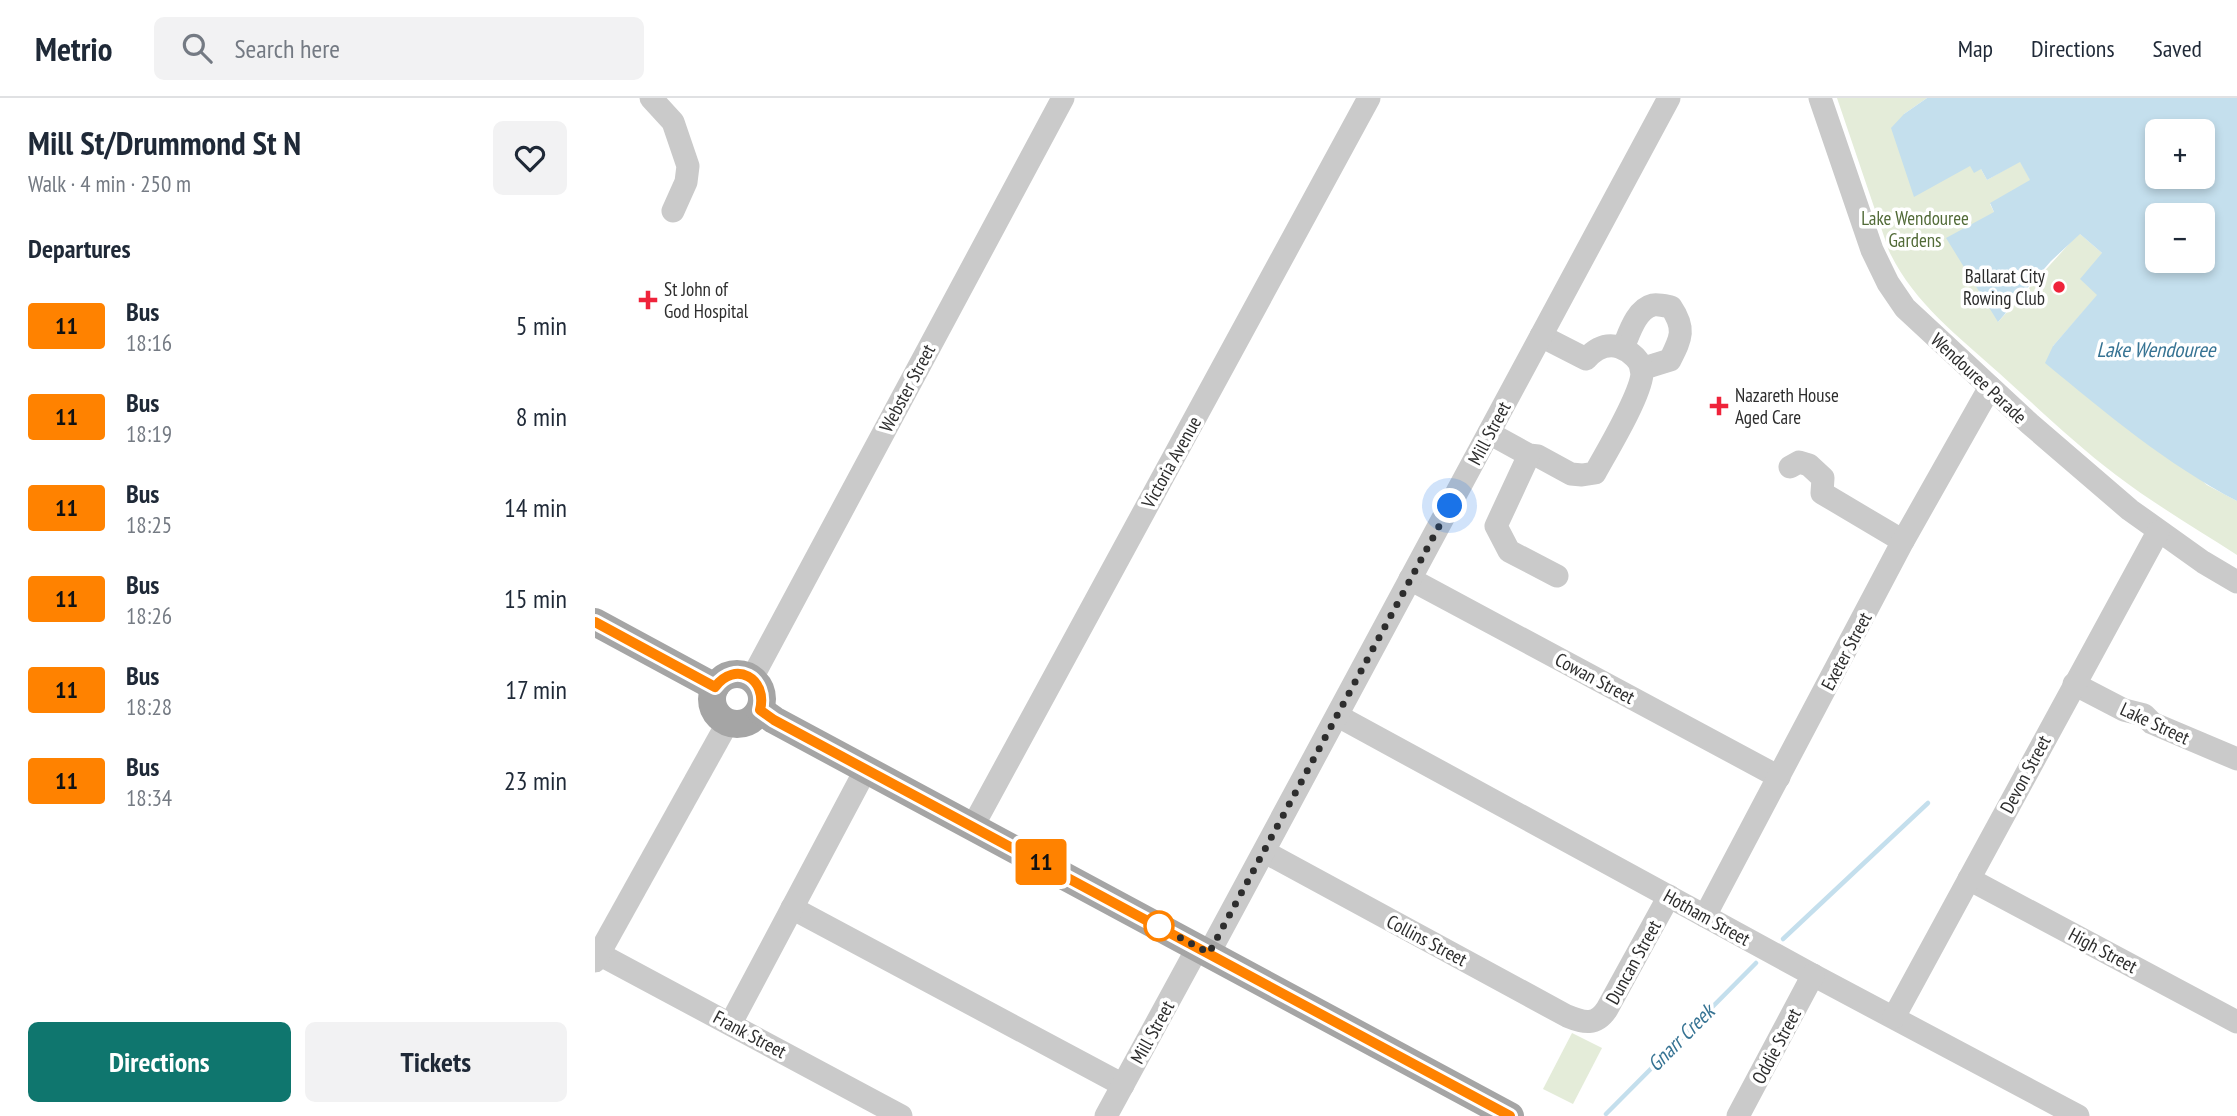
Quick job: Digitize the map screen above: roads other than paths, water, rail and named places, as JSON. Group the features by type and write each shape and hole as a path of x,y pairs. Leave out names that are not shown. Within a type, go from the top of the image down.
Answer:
{"main road":[{"path":"595,622 715,687"},
{"path":"736,674 752,678 761,692 760,710 746,722 728,722 719,716 714,708 712,697 715,687 720,680 736,674"},
{"path":"760,710 774,720 1510,1116"}],"street":[{"path":"651,98 673,121 688,166 686,182 673,211"},
{"name":"Webster Street","path":"752,678 1063,98"},
{"name":"Victoria Avenue","path":"973,826 1369,98"},
{"name":"Mill Street","path":"1106,1116 1265,852 1669,98"},
{"name":"Wendouree Parade","path":"1820,98 1864,228 1888,283 1905,308 2130,510 2158,532 2237,582"},
{"path":"1623,348 1643,311 1654,304 1671,307 1680,320 1681,337 1670,360 1641,369"},
{"path":"1489,433 1571,474 1595,473 1633,398 1642,375 1641,369 1632,354 1623,348 1607,345 1586,359 1541,335"},
{"name":"Exeter Street","path":"1705,916 1903,541 1990,387"},
{"path":"1529,455 1496,526 1509,551 1557,576"},
{"path":"1790,467 1799,462 1809,465 1823,478 1822,493 1903,541"},
{"name":"Devon Street","path":"1894,1017 2158,532"},
{"name":"Cowan Street","path":"1411,579 1779,778"},
{"name":"Lake Street","path":"2074,684 2124,710 2144,715 2152,723 2237,759"},
{"name":"Hotham Street","path":"1338,716 2078,1116"},
{"path":"597,958 728,722"},
{"path":"731,1023 866,769"},
{"name":"Collins Street","path":"1265,852 1567,1016 1592,1023"},
{"name":"High Street","path":"1969,879 2237,1022"},
{"name":"Duncan Street","path":"1592,1023 1607,1009 1669,896"},
{"path":"792,908 1123,1085"},
{"name":"Frank Street","path":"597,958 731,1023 901,1116"},
{"name":"Oddie Street","path":"1743,1115 1813,975"}],"water":[{"name":"Lake Wendouree","path":"1927,98 2237,98 2237,501 2161,454 2045,363 2053,346 2097,295 2080,279 2102,253 2080,234 2051,261 1998,322 1946,238 1994,212 1990,203 2030,180 2020,162 1987,180 1981,169 1974,173 1970,166 1914,197 1891,128 1904,114"}],"waterway":[{"name":"Gnarr Creek","path":"1783,939 1928,803"},
{"name":"Gnarr Creek","path":"1606,1114 1756,963"}],"place":[{"name":"Ballarat City Rowing Club","path":"2059,287"},
{"name":"St John of God Hospital","path":"648,300"},
{"name":"Nazareth House Aged Care","path":"1719,406"}],"park label":[{"name":"Lake Wendouree Gardens","path":"1915,229"}]}
